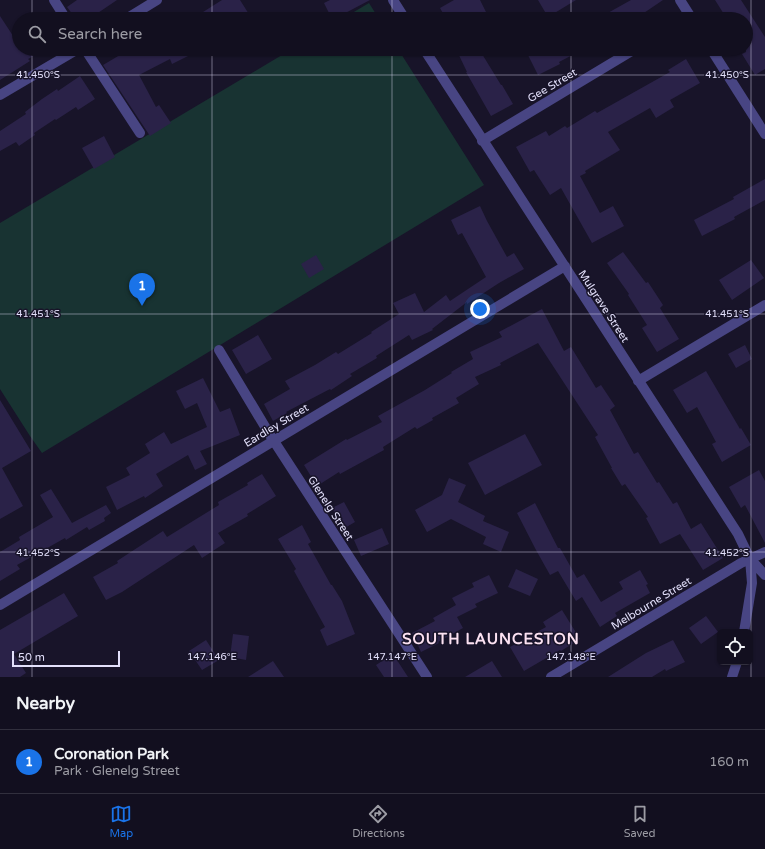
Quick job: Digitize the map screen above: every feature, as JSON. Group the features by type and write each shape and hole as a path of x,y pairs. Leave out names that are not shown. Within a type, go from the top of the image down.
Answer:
{"street":[{"path":"54,0 62,12"},
{"path":"137,12 157,0"},
{"path":"393,0 401,12"},
{"path":"680,0 686,12"},
{"path":"0,95 66,56"},
{"path":"90,56 140,133"},
{"name":"Mulgrave Street","path":"428,56 739,537 750,559 765,575"},
{"name":"Gee Street","path":"482,141 623,56"},
{"path":"715,56 765,134"},
{"name":"Eardley Street","path":"0,605 565,266"},
{"path":"638,381 765,305"},
{"name":"Glenelg Street","path":"219,350 273,440 427,677"},
{"name":"Melbourne Street","path":"551,677 734,567 765,552"},
{"path":"744,629 752,583 750,559"},
{"path":"732,677 736,665"}],"green space":[{"path":"369,3 375,12 354,12"},
{"path":"280,56 402,56 484,185 42,453 0,389 0,223"}],"building":[{"path":"77,0 117,0 99,12 71,12 67,7"},
{"path":"222,0 240,0 248,12 203,12"},
{"path":"330,0 370,0 347,12 328,12 324,3"},
{"path":"454,0 480,0 486,12 442,12 440,8"},
{"path":"538,0 576,0 556,12 545,12"},
{"path":"631,0 663,0 645,12 610,12"},
{"path":"715,0 741,0 749,12 723,12"},
{"path":"0,16 12,34 12,56 34,56 28,59 30,61 0,80"},
{"path":"753,18 765,37 765,69 755,75 743,56 753,56"},
{"path":"118,56 188,56 172,64 170,59 139,75 156,107 159,105 171,123 150,136 103,65"},
{"path":"459,56 483,56 513,104 491,116"},
{"path":"528,56 571,56 559,62 560,64 538,75"},
{"path":"686,59 700,83 670,100 674,107 656,118 650,108 608,132 620,150 585,171 586,173 580,176 600,213 613,206 624,226 592,243 561,188 550,195 534,170 530,172 516,147 546,131 549,136 565,126 567,128 595,111 597,113 670,72 668,70"},
{"path":"80,76 95,99 78,110 76,107 56,120 55,119 34,133 35,135 19,146 16,142 0,151 0,131 26,114 25,112 42,99 57,89 58,91"},
{"path":"104,136 115,157 94,169 82,148"},
{"path":"765,179 765,200 734,217 735,219 702,236 694,220 734,199 733,197"},
{"path":"480,206 507,257 514,253 524,269 467,304 467,302 432,329 433,330 412,340 409,335 376,356 377,358 350,374 352,376 331,390 330,389 286,412 287,413 273,421 264,404 290,389 285,381 336,352 338,354 399,314 393,303 415,293 424,312 446,295 450,301 486,277 462,233 458,235 451,220"},
{"path":"623,252 646,283 648,282 663,305 660,308 679,339 657,352 642,328 647,325 628,295 629,294 607,263"},
{"path":"316,255 324,269 309,278 301,264"},
{"path":"751,260 764,278 732,300 719,280"},
{"path":"542,309 564,351 571,347 596,388 601,385 615,406 610,410 634,454 638,452 657,483 659,482 673,504 677,502 691,529 701,523 723,558 703,570 680,534 660,544 646,518 648,517 625,484 622,486 595,437 598,435 538,343 500,363 501,365 475,377 479,384 456,398 459,403 432,418 433,420 417,429 415,427 383,447 384,450 340,474 339,472 317,486 304,465 346,439 347,440 382,422 378,416 452,373 451,372 473,359 470,352 502,337 499,332"},
{"path":"258,335 272,359 246,374 232,350"},
{"path":"745,345 752,359 736,368 728,354"},
{"path":"706,371 751,445 722,462 712,444 716,442 697,407 687,413 673,390"},
{"path":"203,378 220,412 230,408 240,435 200,451 207,464 195,470 188,455 156,474 163,486 145,498 144,496 117,510 106,487 130,475 126,468 150,453 145,444 164,432 171,444 207,427 197,403 185,409 176,391"},
{"path":"0,400 31,451 2,468 23,506 0,519"},
{"path":"525,434 542,465 485,495 468,463"},
{"path":"759,470 765,481 765,543 745,505 741,508 729,487"},
{"path":"262,474 276,496 247,514 248,516 218,533 225,543 202,558 194,545 122,592 106,600 93,577 118,563 117,561 163,531 167,537 219,505 218,502 248,485 247,483"},
{"path":"449,478 466,485 458,502 485,516 483,521 509,532 501,552 483,544 486,537 451,519 427,532 415,510 442,495"},
{"path":"51,489 72,523 106,505 111,513 104,518 105,521 89,530 87,527 66,540 65,538 17,565 20,569 0,581 0,552 20,540 19,537 53,517 40,495"},
{"path":"344,502 355,522 343,529 332,508"},
{"path":"535,503 558,548 560,548 577,578 584,574 601,602 623,589 619,582 640,570 648,584 646,585 650,593 615,613 617,616 600,627 582,597 576,601 558,571 550,575 536,550 517,513"},
{"path":"302,525 311,542 308,544 331,585 342,601 355,634 327,646 320,630 325,627 294,571 296,569 278,539"},
{"path":"382,528 389,544 361,556 354,540"},
{"path":"516,569 538,579 530,596 508,587"},
{"path":"489,575 498,593 475,604 477,607 457,617 463,628 421,652 412,633 435,621 433,618 456,605 452,598 474,587 472,583"},
{"path":"64,593 78,616 14,654 26,673 20,677 0,677 0,630"},
{"path":"562,610 580,639 524,671 510,647 546,627 543,622"},
{"path":"706,616 717,633 701,644 689,628"},
{"path":"233,634 249,636 246,660 230,657"},
{"path":"206,640 219,660 202,670 189,651"},
{"path":"673,640 685,662 666,671 665,669 652,677 608,677 646,653"},
{"path":"393,654 408,677 384,677 376,665"},
{"path":"273,661 284,677 248,677"},
{"path":"492,661 502,677 465,677"}],"place":[{"name":"Coronation Park","path":"142,306"}],"district":[{"name":"SOUTH LAUNCESTON","path":"491,639"}]}
